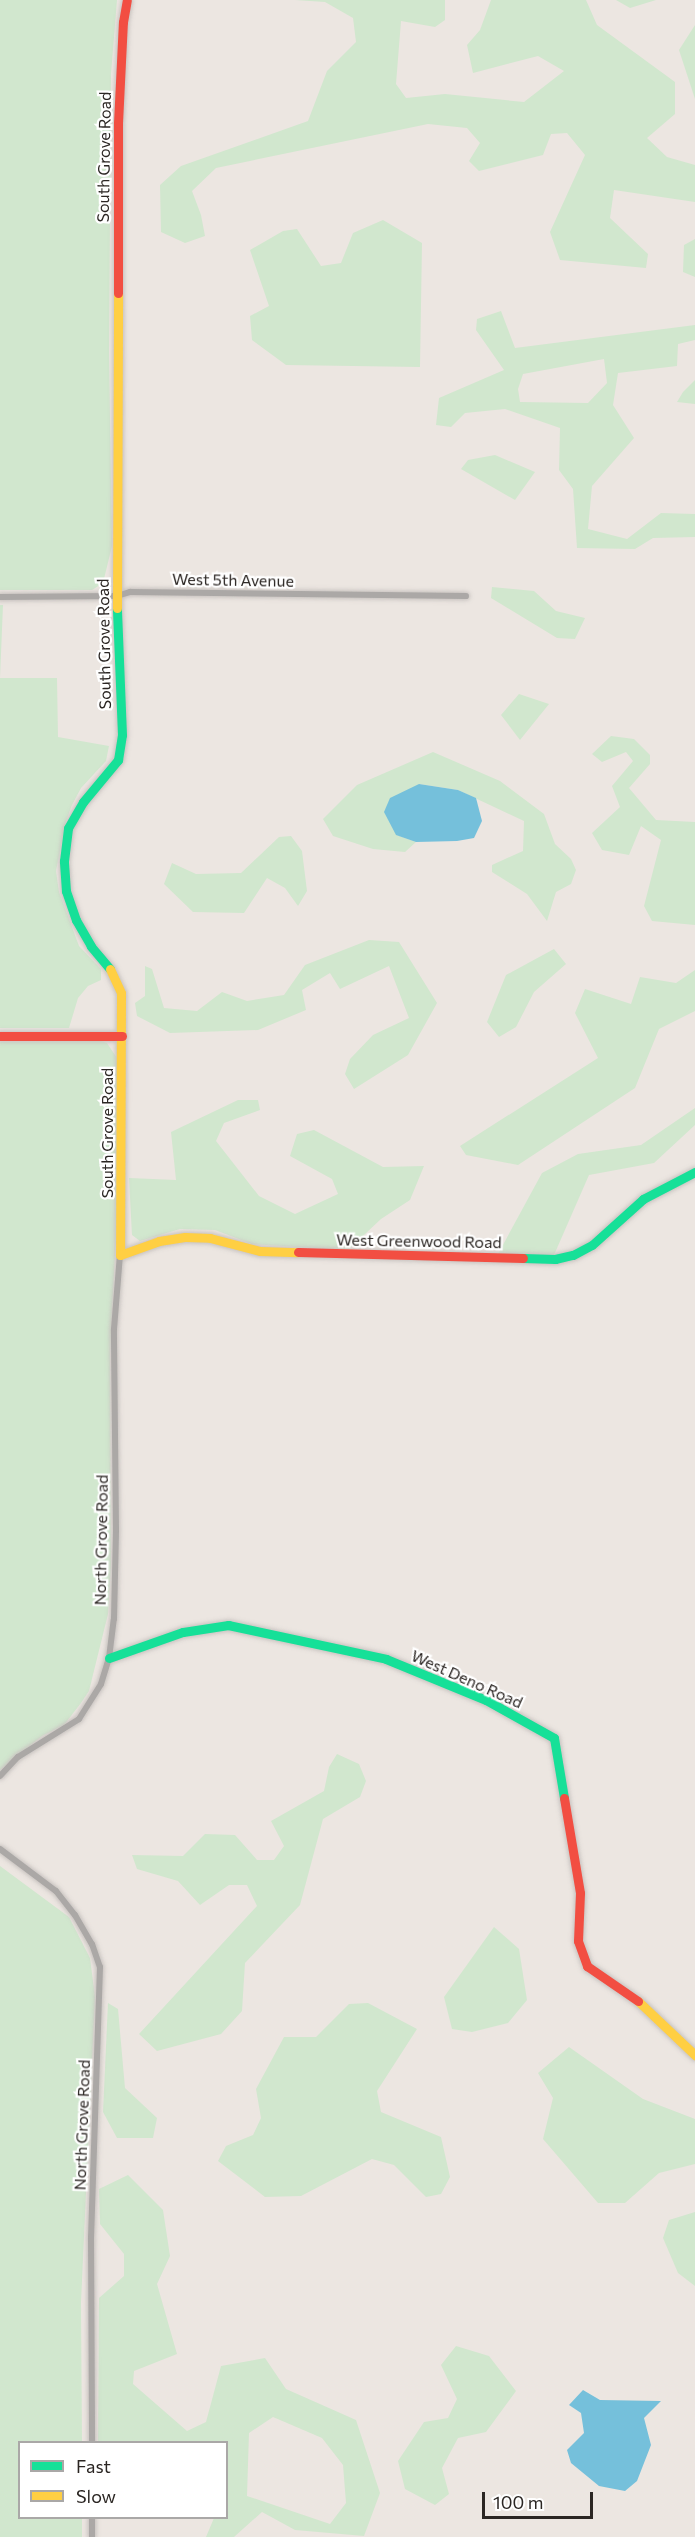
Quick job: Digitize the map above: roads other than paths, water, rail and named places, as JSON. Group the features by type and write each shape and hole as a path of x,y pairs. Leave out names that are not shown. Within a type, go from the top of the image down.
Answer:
{"street":[{"name":"South Grove Road","path":"120,1255 121,993 110,969 91,946 76,920 66,891 64,861 68,828 83,802 118,760 122,735 117,596 118,123 123,22 127,0"},
{"name":"West 5th Avenue","path":"0,597 117,596 130,592 466,596"},
{"path":"0,1035 122,1036"},
{"name":"West Greenwood Road","path":"120,1255 159,1240 185,1237 210,1238 260,1251 555,1259 573,1255 592,1245 643,1199 695,1172"},
{"name":"North Grove Road","path":"0,1776 18,1757 79,1719 101,1684 109,1658 114,1618 116,1530 114,1329 120,1255"},
{"name":"West Deno Road","path":"109,1658 183,1632 228,1625 386,1659 486,1700 554,1738 580,1893 578,1941 587,1966 635,1999 695,2055"},
{"name":"North Grove Road","path":"0,1850 56,1891 75,1915 92,1944 100,1967 101,1991 92,2200 92,2441"},
{"path":"92,2519 92,2537"}],"water":[{"path":"419,784 458,790 476,798 482,821 474,838 457,841 416,842 396,835 384,812 390,798"},
{"path":"583,2390 600,2400 661,2401 644,2418 651,2445 637,2481 625,2491 599,2486 571,2463 567,2450 584,2433 581,2413 569,2405"}]}
